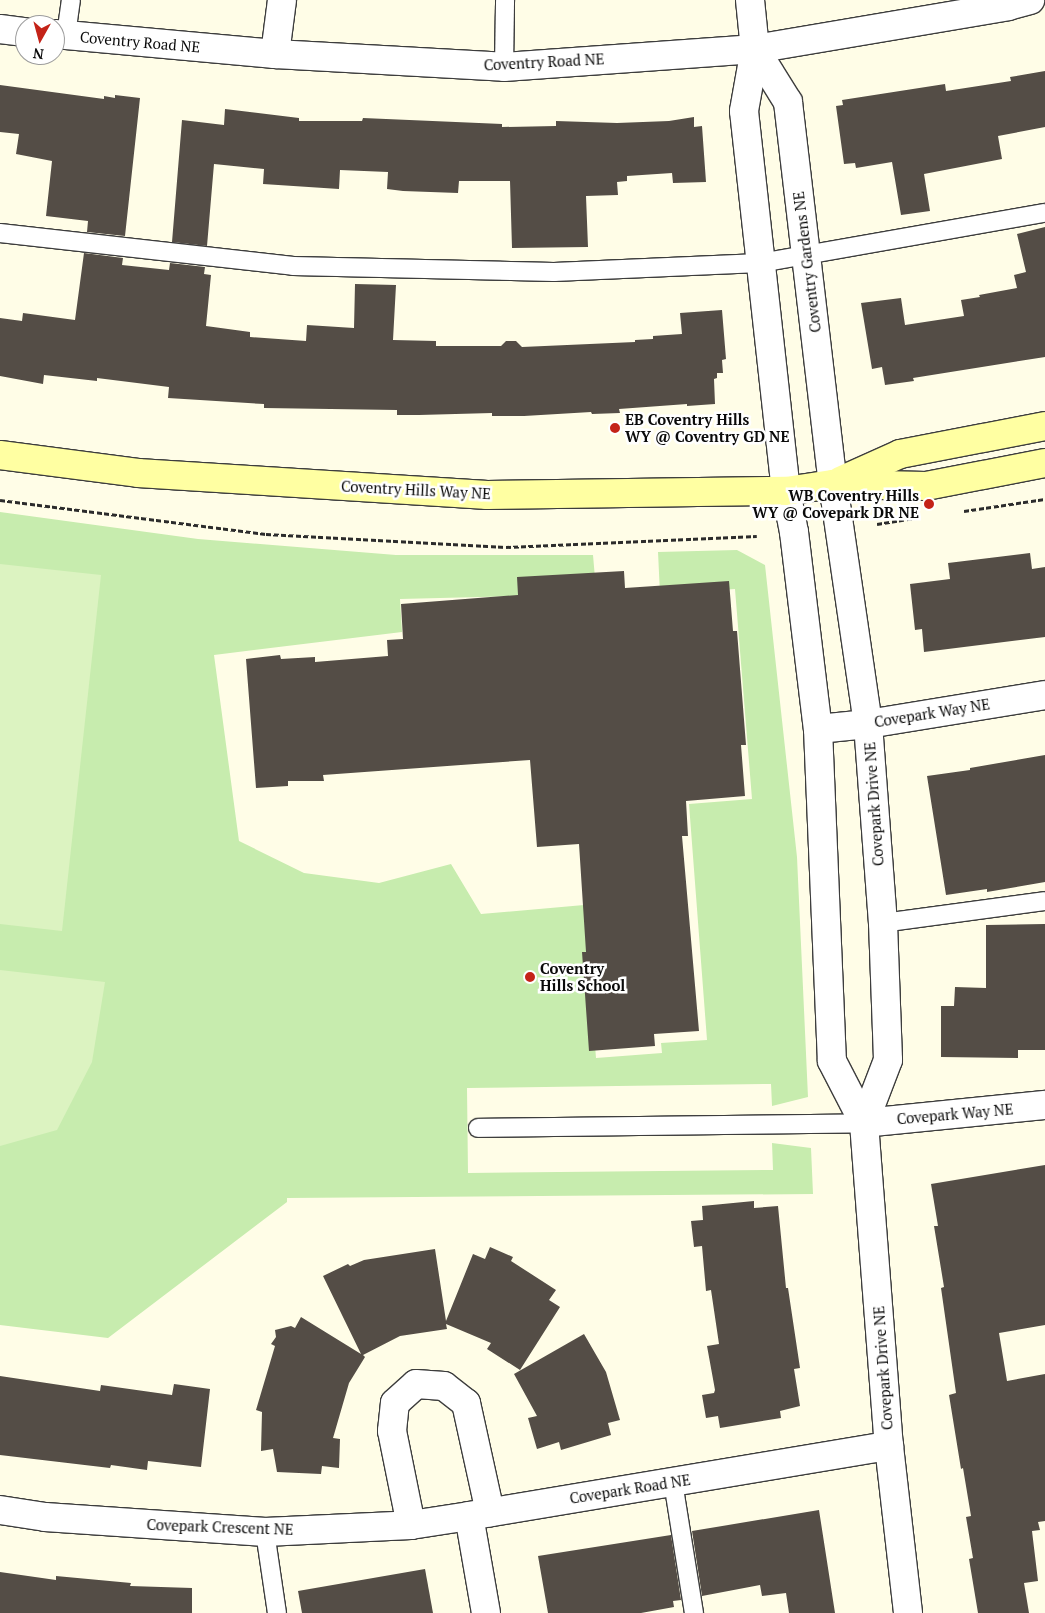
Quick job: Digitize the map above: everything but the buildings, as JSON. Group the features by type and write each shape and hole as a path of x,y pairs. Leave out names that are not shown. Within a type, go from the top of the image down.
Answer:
{"street":[{"path":"275,54 282,0"},
{"name":"Coventry Gardens NE","path":"750,0 755,49 744,111 786,491"},
{"name":"Coventry Road NE","path":"65,35 275,54 504,67 755,49 1015,2"},
{"path":"0,29 15,31"},
{"name":"Coventry Gardens NE","path":"755,49 788,102 833,484"},
{"name":"Coventry Hills Way NE","path":"833,484 900,454 1045,426"},
{"name":"Coventry Hills Way NE","path":"0,455 138,473 487,495 786,491 833,484 926,486 1045,463"},
{"name":"Covepark Drive NE","path":"833,484 868,724 883,923 888,1060 864,1123"},
{"name":"Covepark Drive NE","path":"786,491 794,532 818,730 832,1061 864,1123 888,1446 908,1613"},
{"name":"Covepark Way NE","path":"818,730 868,724 1045,695"},
{"name":"Covepark Way NE","path":"864,1123 1045,1105"},
{"path":"411,1525 392,1431 395,1403 416,1384 444,1386 466,1403 480,1514 486,1613"},
{"name":"Covepark Road NE","path":"480,1514 888,1446"},
{"name":"Covepark Crescent NE","path":"0,1510 46,1517 265,1532 411,1525 480,1514"}],"lane":[{"path":"65,21 71,0"},
{"path":"504,67 505,0"},
{"path":"0,233 293,266 554,272 760,262 807,256 1045,213"},
{"path":"883,923 1045,901"},
{"path":"478,1128 864,1123"},
{"path":"673,1482 694,1613"},
{"path":"265,1532 277,1613"}],"path":[{"path":"0,500 266,534 506,547 757,536"}],"green space":[{"path":"0,512 198,539 396,555 593,555 595,578 519,596 400,599 402,632 214,655 239,841 304,873 379,883 451,864 481,914 584,905 596,1058 662,1053 661,1043 707,1040 689,804 752,799 735,589 660,594 658,552 737,550 765,565 797,857 808,1097 772,1106 771,1084 467,1088 468,1173 773,1170 772,1143 811,1148 813,1194 287,1198 287,1202 108,1338 0,1325"},
{"path":"0,564 101,575 62,931 0,924"},
{"path":"0,970 105,982 92,1062 57,1130 0,1146"}],"place":[{"name":"EB Coventry Hills WY @ Coventry GD NE","path":"615,428"},
{"name":"WB Coventry Hills WY @ Covepark DR NE","path":"929,504"},
{"name":"Coventry Hills School","path":"530,977"}]}
